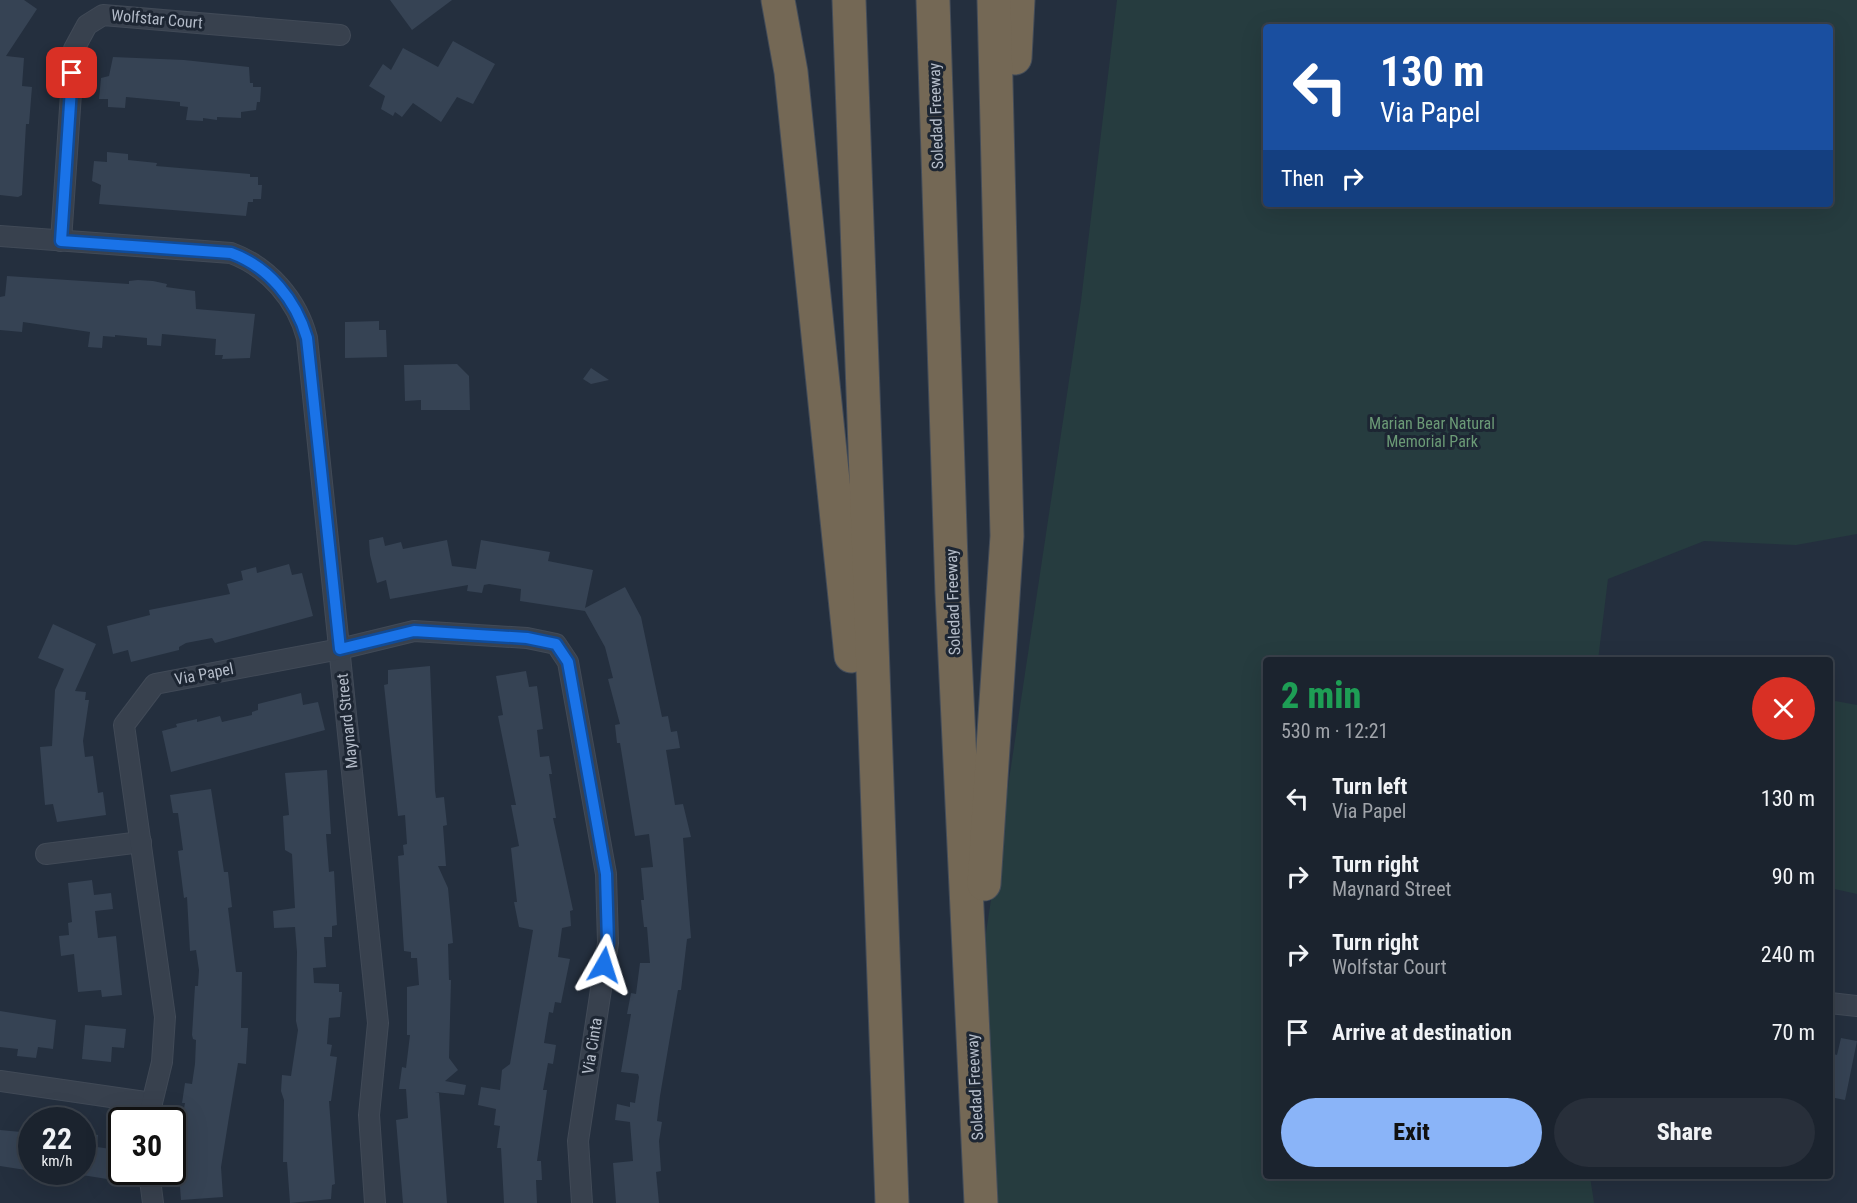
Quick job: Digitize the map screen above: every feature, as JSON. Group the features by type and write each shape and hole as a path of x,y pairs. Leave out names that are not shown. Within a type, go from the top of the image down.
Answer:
{"highway":[{"path":"778,0 795,108 856,701 884,1010"},
{"path":"838,0 855,201"},
{"path":"849,0 892,1203"},
{"name":"Soledad Freeway","path":"933,0 952,593 981,1203"},
{"path":"974,1051 1007,536 994,0"},
{"path":"1002,281 1018,0"}],"street":[{"name":"Wolfstar Court","path":"61,241 74,49 87,25 103,15 340,35"},
{"name":"Maynard Street","path":"0,236 231,253 248,259 289,295 301,317 307,338 378,1023 369,1115 375,1203"},
{"name":"Via Papel","path":"152,1107 162,1062 165,1017 124,726 155,684 340,649 414,631 527,638 556,644"},
{"name":"Via Cinta","path":"556,644 568,662 606,874 608,943 578,1141 582,1203"},
{"path":"46,854 141,842"},
{"path":"1833,1003 1857,1006"},
{"path":"0,1081 127,1107"},
{"path":"151,1185 153,1203"}],"green space":[{"name":"Marian Bear Natural Memorial Park","path":"1117,0 1857,0 1857,534 1796,545 1704,541 1608,579 1598,657 1263,657 1263,1179 1590,1179 1594,1203 973,1203 969,1046 1081,301"},
{"path":"1833,701 1857,705 1857,894 1833,889"}],"building":[{"path":"0,0 24,0 37,9 6,56 24,58 22,86 32,87 29,124 26,124 22,195 18,197 0,195"},
{"path":"390,0 452,0 412,30"},
{"path":"453,41 495,64 473,104 457,97 441,122 413,103 402,117 395,112 393,116 381,109 385,96 369,86 383,64 391,70 403,48 438,67"},
{"path":"113,57 184,60 249,67 250,83 253,83 253,87 261,87 260,102 257,102 256,110 241,112 241,118 217,117 217,120 203,118 203,121 186,120 188,107 180,106 180,102 126,97 125,108 108,107 108,99 99,99 101,78 109,76"},
{"path":"107,152 128,154 128,160 157,163 156,166 250,174 250,177 258,177 258,185 262,185 261,199 248,202 246,216 99,204 101,185 92,181 94,161 107,162"},
{"path":"7,276 129,284 129,281 153,281 167,284 166,287 195,291 196,309 255,314 250,358 222,359 223,355 215,355 216,339 162,334 161,346 147,345 147,338 115,335 115,337 103,336 102,348 88,347 90,332 23,322 22,332 0,330 0,297 5,296"},
{"path":"379,321 379,330 386,330 387,357 345,358 345,322"},
{"path":"457,364 469,376 470,410 421,410 421,400 405,401 404,365"},
{"path":"591,368 609,380 591,384 583,379"},
{"path":"383,537 385,546 401,542 403,549 447,540 452,566 476,569 481,540 550,552 548,561 593,570 585,608 625,587 641,617 662,717 668,716 671,732 677,731 680,748 666,750 675,805 683,804 691,837 683,838 691,938 687,939 681,990 678,990 657,1121 662,1122 659,1141 661,1171 656,1172 659,1203 616,1203 613,1163 633,1161 630,1122 615,1120 617,1104 630,1107 630,1102 635,1103 639,1077 638,1074 621,1072 631,1014 627,1014 631,993 636,994 640,963 650,963 647,927 644,927 641,900 644,900 641,868 653,867 649,834 635,836 620,743 617,743 615,725 620,724 608,679 613,678 605,647 585,611 520,601 521,589 489,584 484,585 482,593 467,591 468,585 390,599 386,580 377,583 370,555 369,540"},
{"path":"289,564 292,575 302,573 313,616 215,643 212,638 186,643 179,647 179,650 131,662 128,650 113,654 107,626 150,615 149,610 230,594 227,584 243,580 241,571 256,567 257,573"},
{"path":"53,624 96,644 75,691 86,692 85,700 89,700 83,741 85,757 93,756 98,793 103,792 106,815 57,822 53,804 45,805 40,747 52,746 55,690 64,669 38,658"},
{"path":"430,666 435,791 436,798 444,797 447,825 443,826 446,866 438,866 448,888 453,943 448,944 449,980 451,980 449,1058 458,1070 445,1081 466,1085 464,1095 435,1092 439,1093 447,1203 403,1203 396,1120 408,1118 406,1089 399,1089 402,1067 406,1068 410,1035 407,1035 407,987 419,985 417,958 411,958 411,952 404,951 398,856 404,855 403,845 407,844 405,815 398,816 384,685 388,684 388,670"},
{"path":"526,671 529,687 537,686 543,729 537,730 540,757 549,756 552,774 549,774 556,818 553,818 573,910 570,911 571,926 562,928 558,957 570,959 561,1003 555,1002 553,1013 549,1012 544,1043 556,1045 553,1064 548,1063 543,1090 547,1090 537,1161 541,1161 542,1180 536,1180 537,1203 504,1203 501,1148 497,1148 500,1126 494,1125 496,1109 478,1105 481,1087 500,1090 502,1070 510,1064 533,930 519,927 514,902 517,902 511,848 519,846 511,805 516,805 498,716 503,715 496,676"},
{"path":"301,693 303,705 318,702 325,730 171,772 162,731 177,727 176,724 197,719 197,722 220,716 222,722 252,715 252,712 258,710 258,704"},
{"path":"327,770 331,834 326,834 329,872 334,871 337,925 332,926 332,937 324,937 326,967 313,968 314,983 339,984 339,992 342,992 340,1017 329,1018 327,1044 332,1045 330,1056 337,1057 331,1101 329,1101 335,1184 332,1185 331,1199 290,1203 287,1162 283,1162 284,1100 281,1091 282,1075 291,1076 298,1030 296,1021 297,952 295,927 274,928 273,911 295,908 292,854 285,850 283,816 289,815 285,773"},
{"path":"211,789 224,872 228,872 232,907 228,908 236,972 242,972 241,1028 248,1028 246,1064 238,1063 221,1167 223,1197 181,1200 180,1185 186,1185 186,1107 185,1103 182,1103 185,1083 192,1084 195,1064 196,1040 192,1035 195,986 198,986 199,970 196,950 190,951 187,897 184,898 178,851 183,850 178,813 173,813 170,795"},
{"path":"92,880 94,895 111,893 113,909 95,911 98,938 116,936 122,995 102,997 101,990 78,992 74,954 61,956 59,936 69,935 68,923 72,922 68,883"},
{"path":"0,1011 56,1020 53,1049 38,1047 36,1058 17,1056 18,1049 0,1047"},
{"path":"85,1025 126,1029 124,1048 112,1047 111,1062 82,1059"},
{"path":"1841,1038 1857,1041 1845,1100 1833,1098 1833,1054 1837,1055"},
{"path":"0,1130 18,1132 18,1169 0,1166"},
{"path":"96,1135 98,1135 97,1147 108,1149 107,1179 96,1177"}],"route":[{"path":"72,73 61,241 231,253 248,259 289,295 301,317 307,338 340,649 414,631 456,633 527,638 556,644 568,662 606,874 608,943 604,965"}]}
